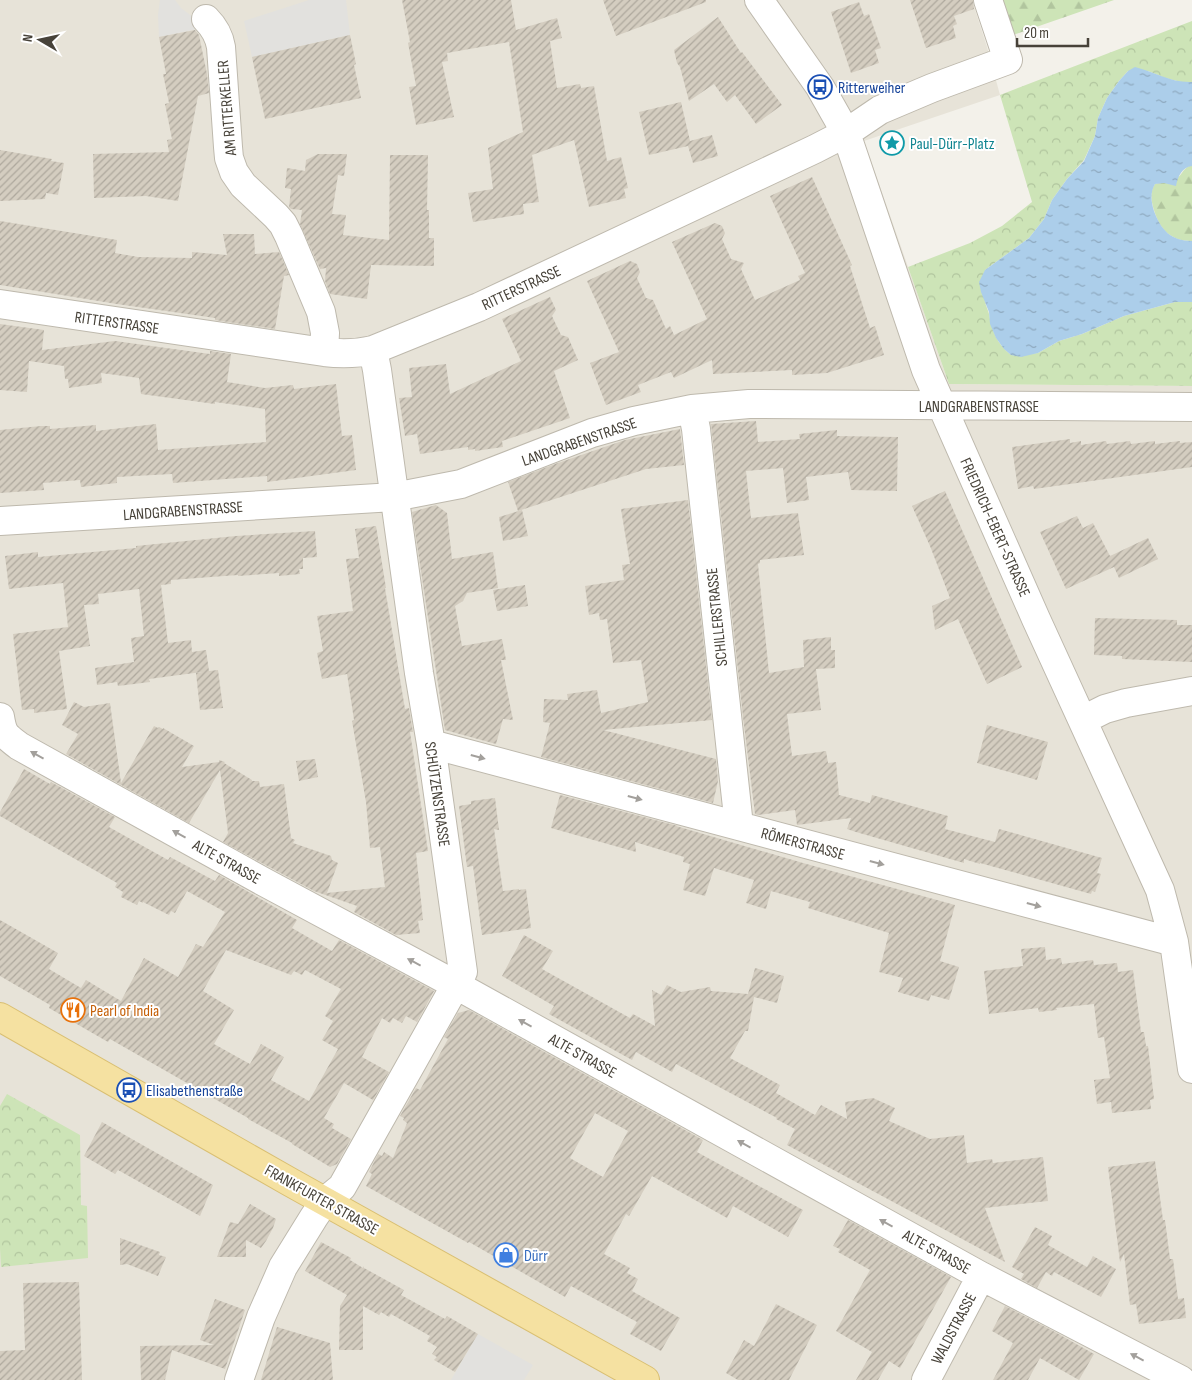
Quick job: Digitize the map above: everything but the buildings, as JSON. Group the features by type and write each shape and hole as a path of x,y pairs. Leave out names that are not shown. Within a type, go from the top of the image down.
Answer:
{"main road":[{"name":"FRANKFURTER STRASSE","path":"0,1017 645,1380"}],"street":[{"name":"FRIEDRICH-EBERT-STRASSE","path":"759,0 820,87 846,132 926,370 1160,890 1174,942 1192,1069"},
{"name":"RITTERSTRASSE","path":"0,304 340,354 373,350 480,306 815,149 880,110 932,88 1008,60 988,0"},
{"name":"AM RITTERKELLER","path":"206,19 217,33 221,47 229,152 234,172 243,185 283,224 289,236 321,312 325,333 324,352"},
{"name":"SCHÜTZENSTRASSE","path":"239,1380 261,1317 283,1268 325,1201 342,1187 463,972 373,350"},
{"name":"LANDGRABENSTRASSE","path":"0,521 394,497 461,484 592,433 634,420 692,409 749,404 1192,407"},
{"name":"SCHILLERSTRASSE","path":"692,409 696,429 739,826"},
{"path":"1083,720 1105,709 1126,703 1192,690"},
{"name":"ALTE STRASSE","path":"0,716 6,736 19,746 981,1276 1180,1380"},
{"name":"RÖMERSTRASSE","path":"431,744 1174,942"},
{"name":"WALDSTRASSE","path":"926,1380 981,1276"}],"shaded area":[{"path":"0,0 972,0 1000,95 864,141 949,384 1192,386 1192,1380 0,1380"},
{"path":"160,0 175,0 181,8 198,21 197,29 159,37 158,15"},
{"path":"309,0 346,0 350,35 252,57 244,21"},
{"path":"478,1334 533,1365 524,1380 451,1380"}],"green space":[{"path":"1001,0 1114,0 1013,35"},
{"path":"1192,21 1192,82 1185,83 1165,78 1148,71 1128,71 1107,98 1098,118 1095,136 1084,160 1052,200 1044,219 1029,238 985,270 985,302 994,332 999,342 1011,355 1038,353 1059,341 1082,334 1124,316 1175,302 1192,302 1192,386 949,384 908,267 970,243 1002,226 1032,202 1000,95"},
{"path":"1189,166 1192,166 1192,241 1177,239 1166,232 1158,221 1151,198 1155,184 1179,177"},
{"path":"7,1094 80,1135 81,1205 87,1206 88,1258 1,1267 0,1106"}],"water":[{"path":"1135,67 1170,79 1192,82 1192,166 1186,168 1181,173 1176,186 1164,183 1155,184 1152,191 1152,204 1160,224 1168,233 1178,239 1192,241 1192,302 1175,302 1124,316 1082,334 1059,341 1038,353 1021,357 1011,355 996,338 990,324 989,312 979,282 985,270 1029,238 1044,219 1052,200 1067,179 1084,161 1095,136 1098,118 1107,98 1128,71"}],"place":[{"name":"Ritterweiher","path":"820,87"},
{"name":"Paul-Dürr-Platz","path":"892,143"},
{"name":"Pearl of India","path":"73,1010"},
{"name":"Elisabethenstraße","path":"129,1090"},
{"name":"Dürr","path":"506,1255"}]}
